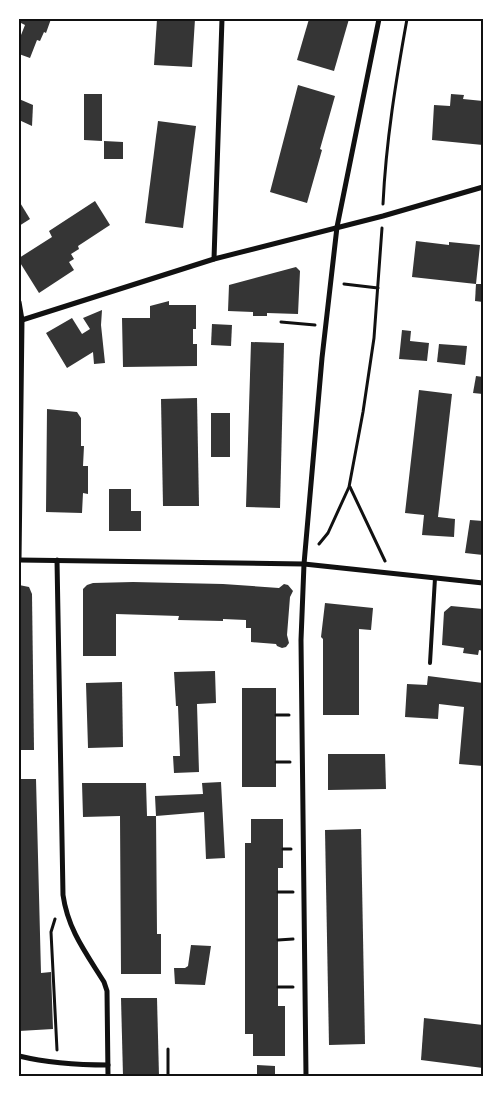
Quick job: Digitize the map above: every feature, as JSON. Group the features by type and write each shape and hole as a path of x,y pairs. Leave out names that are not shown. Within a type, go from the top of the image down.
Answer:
{"street":[{"path":"214,259 222,19"},
{"path":"306,1076 301,640 304,564 325,326 337,227 379,19"},
{"path":"22,320 214,259 383,216 483,187"},
{"path":"19,302 22,320 19,560 304,564 483,583"},
{"path":"57,560 63,895 65,912 72,929 104,982 107,991 108,1076"},
{"path":"19,1056 57,1063 108,1065"}],"lane":[{"path":"430,663 435,578"}],"path":[{"path":"304,564 328,533 350,487 374,338 387,146 407,19"},
{"path":"330,282 378,288"},
{"path":"280,322 325,326"},
{"path":"350,487 391,573"},
{"path":"57,1063 51,932 63,895"},
{"path":"168,1049 168,1076"}],"building":[{"path":"19,19 51,19 46,33 44,32 40,41 37,40 30,58 19,54 19,40 25,25 19,22"},
{"path":"157,19 195,19 192,67 154,65"},
{"path":"309,19 349,19 334,71 297,60"},
{"path":"298,85 335,96 307,203 270,192"},
{"path":"84,94 102,94 102,141 84,140"},
{"path":"451,94 464,95 463,99 483,101 483,145 432,140 434,105 450,106"},
{"path":"19,99 33,105 32,126 19,120"},
{"path":"158,121 196,126 183,228 145,223"},
{"path":"104,141 123,142 123,159 104,159"},
{"path":"19,201 30,219 19,226"},
{"path":"95,201 110,225 78,246 79,249 71,254 74,259 69,262 74,270 39,293 19,258 52,237 49,231"},
{"path":"416,241 449,245 449,242 480,245 476,284 412,277"},
{"path":"296,267 300,271 298,314 267,313 267,316 253,316 253,312 228,311 229,285"},
{"path":"476,284 483,284 483,302 475,301"},
{"path":"169,301 169,305 196,305 196,329 193,329 193,344 197,344 197,366 123,367 122,318 150,318 150,306"},
{"path":"102,310 101,325 105,363 94,364 93,352 67,368 46,333 72,318 82,334 90,329 83,318"},
{"path":"212,324 232,325 231,346 211,345"},
{"path":"402,330 411,331 410,341 429,343 427,361 399,359"},
{"path":"251,342 284,343 280,508 246,507"},
{"path":"439,344 467,346 465,365 437,362"},
{"path":"476,376 483,377 483,394 473,393"},
{"path":"419,390 452,394 438,517 455,519 454,537 422,535 424,515 405,513"},
{"path":"197,398 199,506 163,506 161,399"},
{"path":"47,409 77,412 81,418 81,446 84,446 83,466 88,466 88,494 83,493 82,513 46,512"},
{"path":"211,413 230,413 230,457 211,457"},
{"path":"109,489 131,489 131,511 141,511 141,531 109,531"},
{"path":"470,520 483,521 483,555 465,553"},
{"path":"93,583 223,584 279,588 284,584 288,585 293,591 290,597 287,635 289,643 286,647 282,648 276,644 251,642 251,628 246,628 246,620 178,620 179,616 116,614 116,656 83,656 83,589"},
{"path":"19,585 29,587 32,594 34,750 19,750"},
{"path":"325,603 373,608 371,630 359,629 359,715 323,715 323,639 321,637"},
{"path":"451,606 483,609 483,651 479,650 478,655 463,653 464,648 442,645 444,612"},
{"path":"215,671 216,703 197,704 199,772 174,773 173,756 180,756 178,706 176,706 174,672"},
{"path":"428,676 483,683 483,766 459,764 464,707 439,704 438,719 405,717 407,684 427,685"},
{"path":"122,682 123,747 88,748 86,683"},
{"path":"242,688 276,688 276,787 242,787"},
{"path":"328,754 385,754 386,789 328,790"},
{"path":"19,779 36,779 41,973 51,972 53,1029 19,1031"},
{"path":"221,782 225,858 206,859 204,812 156,816 155,796 203,794 202,783"},
{"path":"82,783 146,783 147,816 156,816 157,934 161,934 161,974 121,974 120,816 83,817"},
{"path":"251,819 283,819 283,868 278,868 278,1006 285,1006 285,1056 253,1056 253,1034 245,1034 245,843 251,843"},
{"path":"361,829 365,1044 329,1045 325,830"},
{"path":"191,945 211,946 205,985 175,984 174,968 185,968 188,966"},
{"path":"121,998 157,998 159,1076 123,1076"},
{"path":"424,1018 483,1025 483,1068 421,1060"},
{"path":"257,1065 275,1066 275,1074 257,1074"}]}
